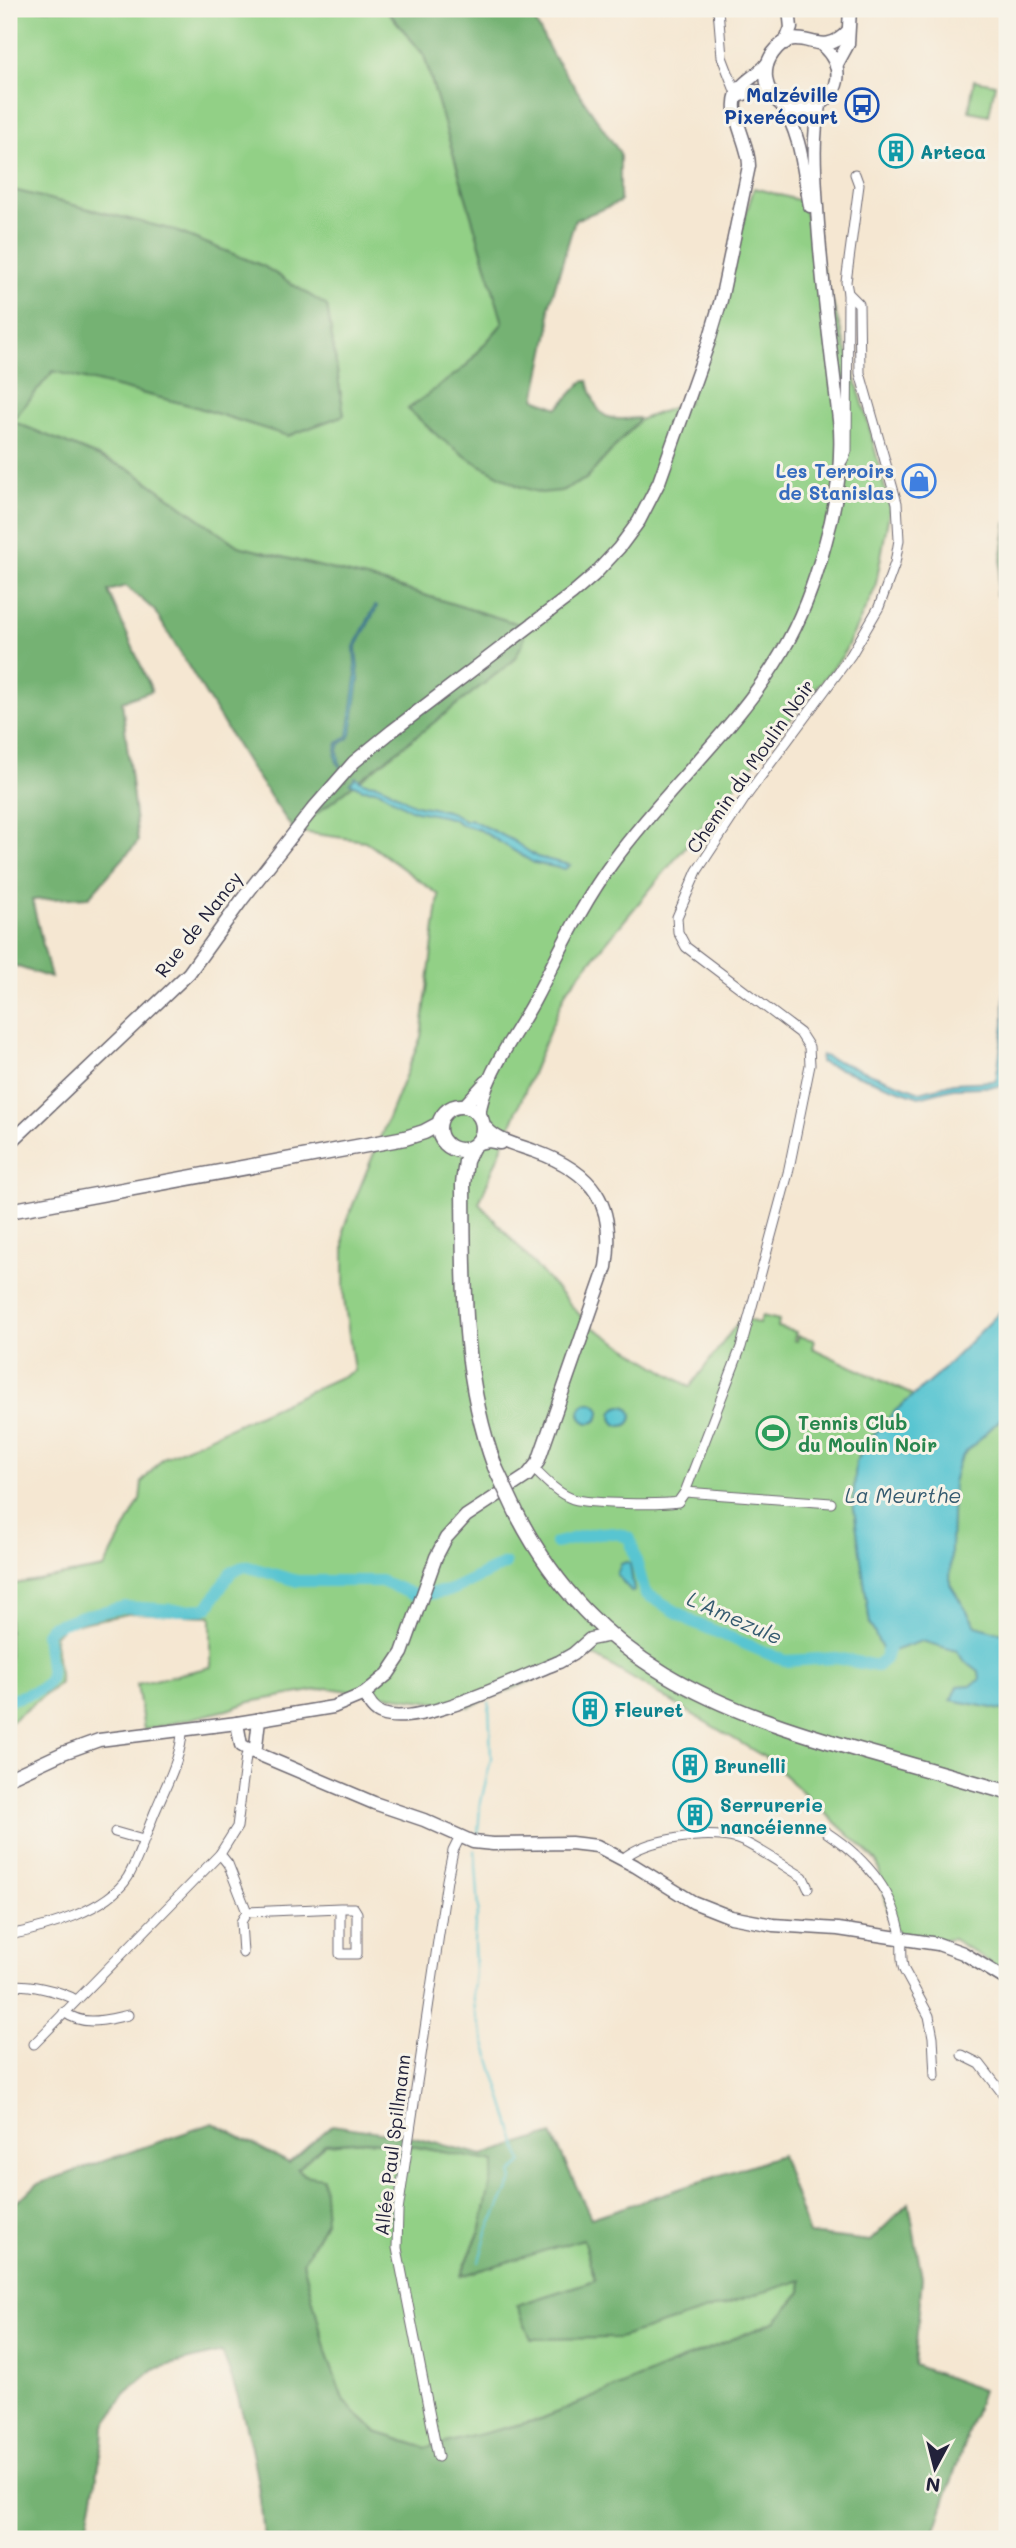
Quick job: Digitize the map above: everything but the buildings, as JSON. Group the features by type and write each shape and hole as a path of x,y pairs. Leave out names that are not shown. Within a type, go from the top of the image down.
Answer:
{"main road":[{"path":"463,1184 447,1145 439,1133 439,1124 451,1108 464,1106 472,1109 481,1120 482,1135 466,1160 463,1184 466,1334 472,1388 495,1467 517,1517 557,1579 611,1635 665,1675 744,1714 793,1732 1007,1792"},
{"path":"405,1138 439,1124"},
{"path":"9,1211 405,1138 425,1136 462,1151 475,1146"}],"street":[{"path":"718,9 722,57 737,96"},
{"path":"785,43 791,28 789,9"},
{"path":"797,9 800,27 810,40"},
{"path":"781,104 796,110 812,109 819,106 835,89 836,65 848,44 850,9"},
{"path":"823,46 835,43 848,30"},
{"path":"737,96 741,86 760,72 771,55 785,43 810,40 829,51 836,65"},
{"path":"767,64 767,83 771,93 794,126 817,229"},
{"path":"737,96 754,91 771,93"},
{"name":"Rue de Nancy","path":"9,1143 189,973 241,901 344,773 392,731 594,575 619,548 647,506 664,470 715,321 747,183 749,156 735,113 737,96"},
{"path":"9,1778 63,1752 99,1740 237,1723 333,1707 364,1695 394,1667 408,1640 441,1546 460,1521 534,1469 553,1423 606,1266 609,1228 606,1212 597,1194 582,1176 561,1162 491,1136 481,1120 480,1105 493,1073 585,902 628,842 755,692 781,654 801,616 817,573 833,512 839,468 840,429 817,229 815,165 816,119 819,106"},
{"path":"802,155 815,165"},
{"name":"Chemin du Moulin Noir","path":"685,1492 741,1347 788,1173 810,1055 800,1033 686,947 678,932 677,917 692,880 713,844 851,655 866,630 885,593 899,540 897,503 860,373 859,304 848,293 846,282 859,185 855,174"},
{"path":"839,468 847,451 848,293"},
{"path":"464,1106 493,1073"},
{"path":"475,1146 489,1141 521,1147"},
{"path":"534,1469 561,1493 574,1499 592,1502 672,1503 678,1502 685,1492 831,1503"},
{"path":"364,1695 378,1713 385,1716 414,1715 447,1707 559,1662 590,1639 611,1635"},
{"path":"34,2043 220,1854 237,1827 246,1755 256,1746 258,1719"},
{"path":"237,1723 241,1745 251,1751 473,1842 571,1843 597,1846 694,1902 731,1917 773,1925 838,1929 938,1944 963,1953 1007,1980"},
{"path":"9,1934 54,1922 112,1896 129,1876 180,1748 182,1730"},
{"path":"115,1832 143,1840"},
{"path":"826,1832 850,1848 876,1873 889,1900 901,1938 901,1961 904,1970 931,2025 935,2076"},
{"name":"Allée Paul Spillmann","path":"438,2457 397,2248 398,2211 447,1880 453,1851 460,1836"},
{"path":"623,1859 634,1849 689,1836 738,1839 803,1877 808,1888"},
{"path":"220,1854 228,1864 247,1912"},
{"path":"247,1912 340,1908 354,1908 357,1913 357,1954 341,1954 340,1908"},
{"path":"243,1953 241,1922 247,1912"},
{"path":"9,1986 18,1984 65,1994 76,2000"},
{"path":"64,2012 70,2017 93,2023 128,2015"},
{"path":"962,2054 980,2064 1007,2099"}],"green space":[{"path":"9,9 386,9 424,55 503,323 465,367 408,409 471,460 561,491 586,479 639,420 688,402 754,188 802,201 865,411 890,508 875,589 842,657 566,991 479,1203 588,1324 690,1387 742,1317 759,1324 762,1316 779,1320 778,1327 796,1332 794,1340 797,1341 798,1336 814,1340 812,1348 921,1399 1007,1338 1007,1973 953,1939 896,1945 877,1861 766,1758 593,1655 469,1707 328,1688 250,1702 144,1730 137,1684 211,1667 211,1616 133,1613 65,1626 54,1635 60,1683 9,1723 9,1585 104,1568 140,1500 142,1482 163,1458 354,1371 344,1299 344,1227 421,1037 439,895 365,841 294,831 513,661 525,626 378,581 238,546 131,470 11,421 53,371 193,406 288,436 344,415 327,306 263,266 173,230 9,189"},
{"path":"386,9 529,9 552,54 620,153 620,202 575,220 549,307 550,327 535,399 558,408 582,382 588,381 594,402 602,414 616,419 639,420 586,479 561,491 541,493 518,486 471,460 440,438 408,409 465,367 503,323 424,55"},
{"path":"974,80 995,84 989,115 969,111"},
{"path":"9,189 173,230 263,266 327,306 344,415 288,436 193,406 53,371 12,421 131,470 238,546 378,581 525,626 523,643 513,661 294,831 248,764 154,610 126,586 108,591 152,691 122,701 138,842 89,897 32,900 51,978 9,964"},
{"path":"1007,521 1007,606 996,595"},
{"path":"213,2123 289,2163 332,2125 407,2136 483,2155 552,2134 591,2218 781,2155 809,2234 870,2241 909,2203 922,2278 914,2365 982,2390 932,2539 264,2539 250,2444 238,2397 222,2352 154,2369 126,2393 104,2427 85,2539 9,2539 9,2208 38,2184","holes":["366,2141 396,2143 495,2162 481,2228 461,2276 583,2239 595,2280 517,2305 531,2339 619,2338 802,2280 801,2292 776,2321 541,2419 426,2448 376,2432 344,2402 327,2355 303,2262 326,2221 323,2178 305,2175 297,2169 325,2144"]},
{"path":"366,2141 396,2143 496,2162 481,2228 461,2275 583,2238 595,2280 517,2305 619,2338 802,2279 801,2292 776,2321 541,2419 426,2448 376,2432 344,2402 327,2355 303,2262 326,2221 305,2175 296,2169 325,2144"}],"water":[{"path":"375,606 377,607 356,648 359,680 351,735 340,744 338,751 340,767 336,752 338,743 348,736 356,679 354,647"},
{"path":"356,777 363,782 386,788 413,804 447,811 464,821 470,819 512,840 537,857 570,865 565,869 534,863 480,830 462,825 453,819 411,810 378,790 362,789 350,783"},
{"path":"1007,963 1007,1035 1003,1080 1007,1081 1007,1086 953,1088 919,1097 820,1062 821,1055 920,1092 954,1083 996,1081 1004,1025"},
{"name":"La Meurthe","path":"1007,1305 1007,1413 964,1454 958,1464 953,1483 950,1584 976,1626 1007,1635 1007,1711 951,1700 957,1686 971,1685 980,1680 979,1672 963,1660 957,1651 922,1641 887,1653 883,1651 870,1624 853,1502 856,1462 866,1444 895,1411 935,1377"},
{"path":"590,1403 597,1406 600,1413 597,1420 590,1423 583,1420 580,1413 583,1406"},
{"path":"622,1406 629,1409 632,1416 629,1423 622,1426 615,1423 612,1416 615,1409"},
{"path":"621,1564 630,1564 634,1590 632,1592 617,1575"}],"waterway":[{"name":"L'Amezule","path":"556,1543 603,1533 613,1533 630,1539 645,1593 693,1622 786,1661 836,1658 877,1666 885,1659 895,1639"},
{"name":"L'Amezule","path":"9,1700 39,1690 50,1678 46,1633 51,1627 82,1616 124,1607 204,1609 231,1572 245,1566 297,1581 381,1581 412,1594 426,1594 449,1591 505,1564"},
{"path":"478,1836 480,1806 491,1759 489,1703"},
{"path":"475,1850 479,1910 474,1941 475,2011 522,2162 511,2174 513,2179 487,2232 479,2261"}],"place":[{"name":"Malzéville Pixerécourt","path":"862,105"},
{"name":"Arteca","path":"896,151"},
{"name":"Les Terroirs de Stanislas","path":"919,481"},
{"name":"Tennis Club du Moulin Noir","path":"773,1433"},
{"name":"Fleuret","path":"590,1709"},
{"name":"Brunelli","path":"690,1765"},
{"name":"Serrurerie nancéienne","path":"695,1815"}]}
